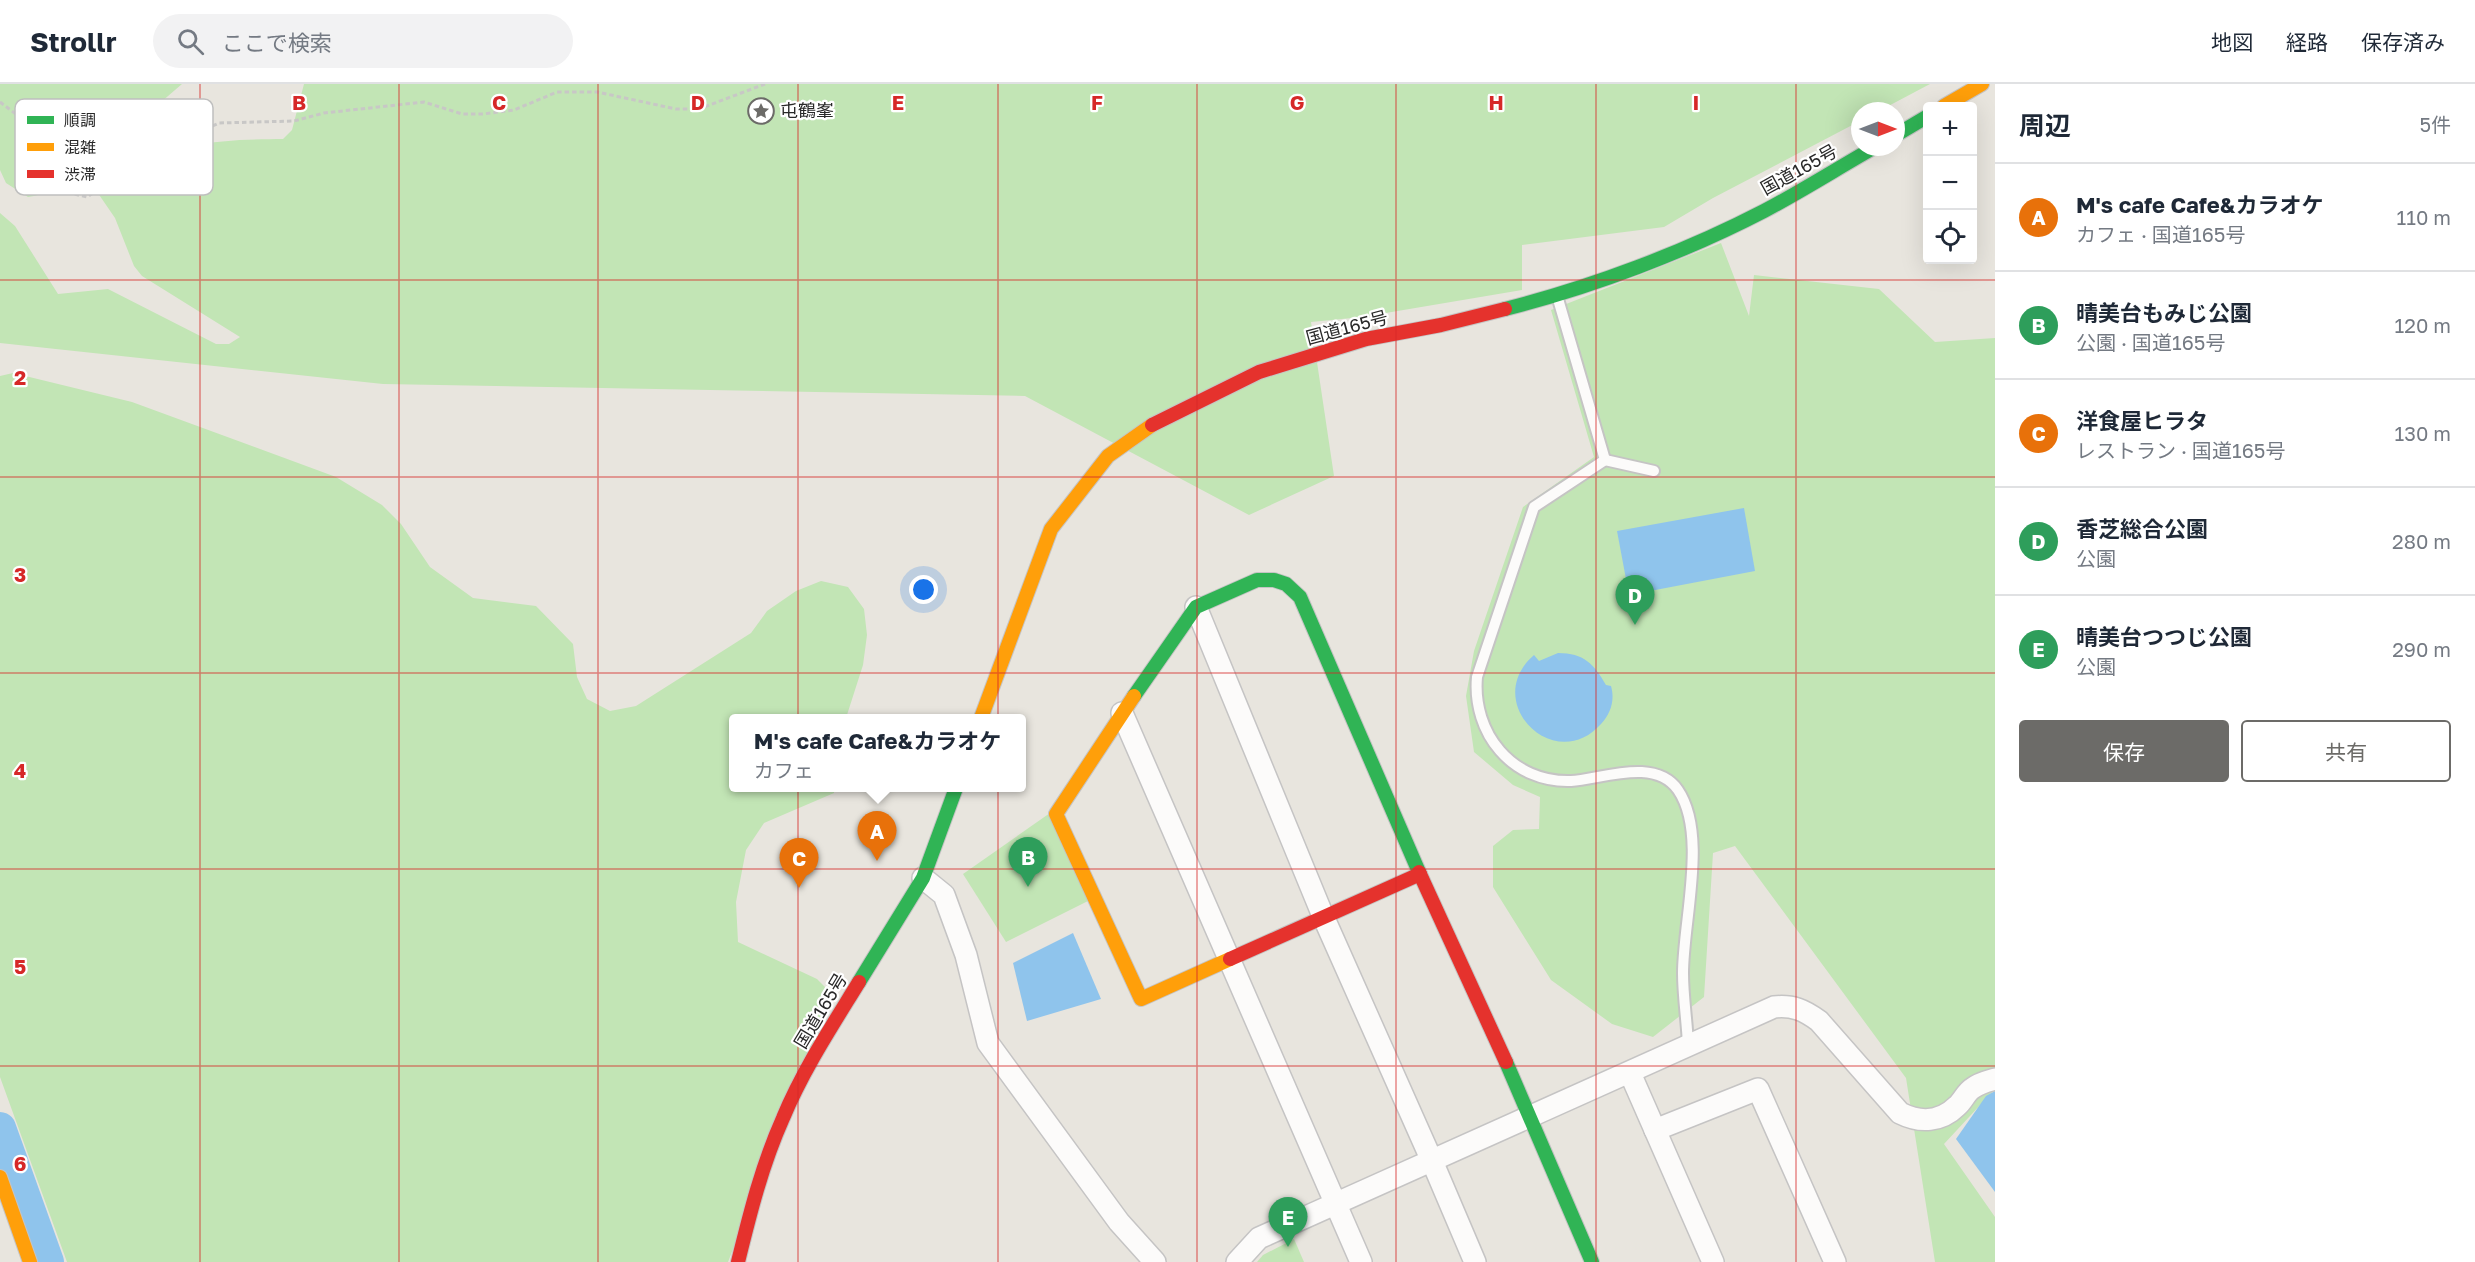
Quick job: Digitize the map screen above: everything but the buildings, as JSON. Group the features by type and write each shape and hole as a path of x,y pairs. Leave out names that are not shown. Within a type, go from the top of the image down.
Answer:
{"main road":[{"path":"1951,102 1982,84"},
{"path":"1905,130 1923,119"},
{"name":"国道165号","path":"982,714 1051,529 1108,456 1154,423 1259,372 1366,339 1441,326 1557,296 1666,255 1764,211 1859,156"},
{"path":"1420,874 1142,999 1056,814 1122,713 1196,607 1257,580 1274,580 1286,584 1300,597 1420,874 1531,1116 1592,1262"},
{"name":"国道165号","path":"738,1262 757,1185 783,1117 815,1054 923,878 955,792"},
{"path":"0,1177 30,1262"}],"street":[{"path":"1196,607 1323,916 1475,1262"},
{"path":"1122,713 1361,1262"},
{"path":"923,878 944,896 966,955 988,1043 1119,1222 1155,1262"},
{"path":"1237,1262 1259,1238 1774,1007 1788,1006 1803,1010 1819,1021 1900,1113 1912,1119 1929,1120 1943,1116 1958,1106 1971,1088 1995,1079"},
{"path":"1630,1073 1713,1262"},
{"path":"1655,1130 1758,1089 1835,1262"}],"lane":[{"path":"1557,296 1605,460"},
{"path":"1654,471 1605,460 1534,507 1477,677 1477,706 1489,739 1500,752 1523,769 1569,781 1642,772 1660,777 1677,787 1688,806 1694,834 1683,972 1688,1045"}],"path":[{"path":"213,126 219,123 294,121 324,113 424,102 462,114 483,114 514,110 557,92 597,92 676,109 699,109 765,84"},
{"path":"0,102 15,113"}],"green space":[{"path":"0,84 182,84 165,99 15,99 15,189 6,183 0,170"},
{"path":"304,84 1930,84 1896,102 1851,102 1851,126 1713,198 1664,227 1522,245 1522,290 1362,317 1311,322 1334,476 1249,515 1025,396 383,384 0,343 0,213 15,226 58,294 108,289 216,344 229,344 240,337 142,276 134,266 115,218 99,195 213,195 213,143 283,139 292,130"},
{"path":"1721,243 1749,316 1754,275 1879,289 1935,342 1995,338 1995,1089 1944,1144 1995,1217 1995,1262 1935,1262 1906,1078 1735,846 1713,853 1704,997 1653,1037 1612,1024 1551,980 1493,887 1493,846 1513,830 1539,829 1540,797 1513,785 1474,752 1466,696 1474,651 1523,507 1594,457 1551,310"},
{"path":"13,373 132,402 336,477 382,505 401,524 430,567 473,598 536,606 573,644 577,677 587,699 610,711 636,706 751,633 767,611 796,591 821,581 848,587 864,609 867,635 863,665 847,714 729,714 729,792 834,793 764,823 746,850 736,902 738,942 817,979 826,988 824,1015 728,1262 67,1262 0,1077 0,376"},
{"path":"1050,813 1090,900 1006,942 963,874"},
{"path":"1294,1239 1304,1262 1257,1262 1263,1255"}],"water":[{"path":"1744,508 1755,571 1629,595 1617,531"},
{"path":"1558,653 1575,655 1587,661 1606,685 1611,686 1613,696 1610,711 1601,724 1583,738 1564,742 1545,737 1530,727 1519,711 1515,693 1519,674 1534,655 1539,661"},
{"path":"1073,933 1101,999 1027,1021 1013,963"},
{"path":"1995,1091 1995,1192 1956,1139 1986,1096"}],"waterway":[{"path":"0,1128 48,1262"}],"traffic: fast":[{"path":"1905,130 1923,119"},
{"path":"1505,309 1604,279 1702,241 1778,203 1859,156"},
{"path":"1134,696 1196,607 1257,580 1274,580 1286,584 1300,597 1419,872"},
{"path":"859,982 923,878 955,792"},
{"path":"1506,1062 1592,1262"}],"traffic: slow":[{"path":"1951,102 1982,84"},
{"path":"982,714 1051,529 1108,456 1152,425"},
{"path":"1134,696 1056,814 1141,999 1230,959"},
{"path":"0,1177 30,1262"}],"traffic: jam":[{"path":"1152,425 1259,372 1366,339 1441,325 1505,309"},
{"path":"1419,872 1506,1062"},
{"path":"1230,959 1420,874"},
{"path":"738,1262 763,1171 783,1118 809,1065 859,982"}],"place":[{"name":"屯鶴峯","path":"761,111"},
{"name":"香芝総合公園","path":"1635,625"},
{"name":"M's cafe Cafe&カラオケ","path":"877,861"},
{"name":"晴美台もみじ公園","path":"1028,887"},
{"name":"洋食屋ヒラタ","path":"799,888"},
{"name":"晴美台つつじ公園","path":"1288,1247"}]}
